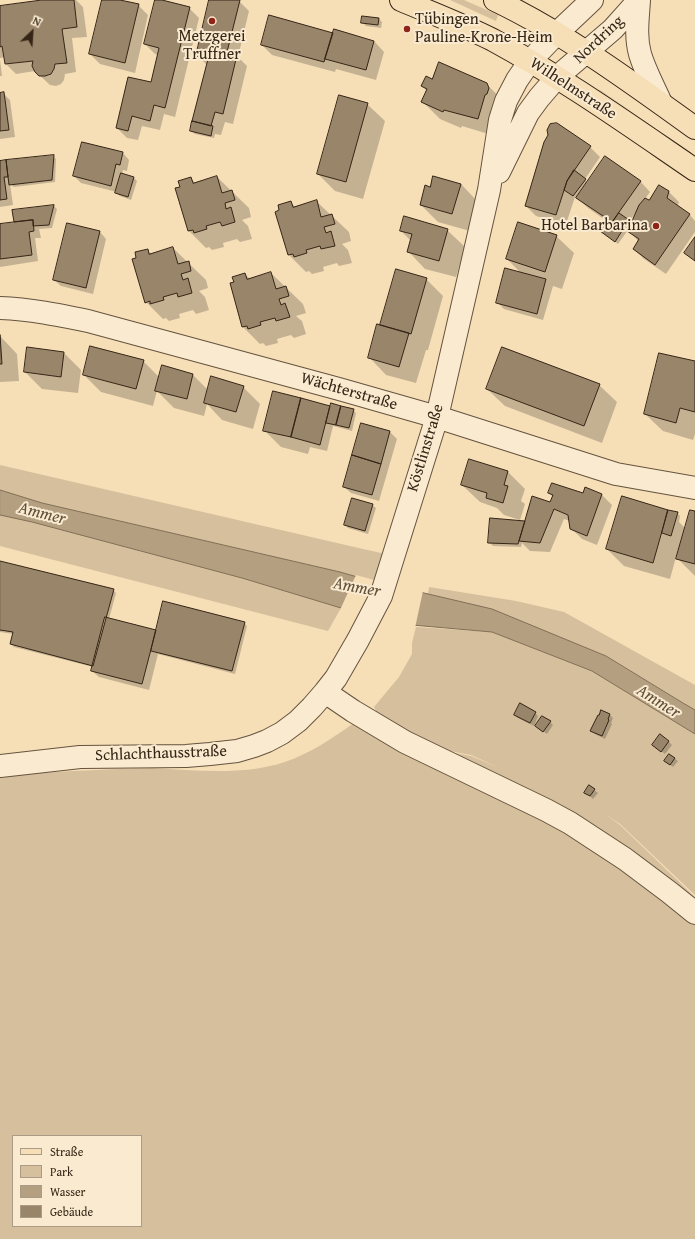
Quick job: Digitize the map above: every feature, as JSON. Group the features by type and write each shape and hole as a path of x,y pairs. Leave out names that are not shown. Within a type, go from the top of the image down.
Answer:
{"main road":[{"name":"Wilhelmstraße","path":"401,0 475,31 530,61 695,170"},
{"path":"495,0 587,52 695,128"}],"street":[{"name":"Nordring","path":"530,61 592,0"},
{"name":"Nordring","path":"557,78 613,29 639,0"},
{"path":"639,0 637,25 640,54 661,103"},
{"name":"Köstlinstraße","path":"326,692 358,640 380,596 437,417 489,190 500,120 506,101 517,80 530,61"},
{"name":"Köstlinstraße","path":"489,190 528,113 557,78"},
{"name":"Wächterstraße","path":"0,308 49,313 88,321 323,384 437,417 616,474 695,488"},
{"path":"326,692 353,711 405,742 570,823 625,860 695,913"},
{"name":"Schlachthausstraße","path":"0,766 80,756 192,755 237,751 267,741 282,733 298,721 326,692"}],"green space":[{"path":"450,0 464,0 498,15 496,21"},
{"path":"597,90 600,90 695,156 695,161 599,95"},
{"path":"0,465 395,556 385,585 340,572 42,503 0,490"},
{"path":"0,515 32,522 242,578 341,608 328,631 0,546"},
{"path":"429,587 516,601 564,612 695,685 695,710 606,656 428,594"},
{"path":"416,627 492,632 592,671 695,734 695,895 620,824 605,814 620,825 695,897 695,906 424,747 471,756 502,769 471,755 423,746 379,717 374,707 399,677 412,654 412,643"},
{"path":"354,723 554,820 695,923 695,1239 0,1239 0,778 48,772 131,768 236,771 285,762 321,745"}],"water":[{"name":"Ammer","path":"0,490 42,503 492,609 606,656 695,710 695,734 592,671 492,632 412,625 341,608 242,578 32,522 0,515"}],"pier":[{"path":"356,575 423,591 415,628 340,610"}],"building":[{"path":"42,0 74,0 77,27 62,29 67,63 55,64 51,74 39,76 32,66 33,61 5,64 2,46 0,47 0,6"},
{"path":"102,0 120,0 139,4 125,63 89,54"},
{"path":"155,0 162,0 190,7 165,108 154,105 150,121 132,116 128,131 116,128 128,77 151,82 159,48 144,44"},
{"path":"209,0 240,0 227,52 237,55 223,114 215,112 211,126 192,121 208,59 196,56"},
{"path":"269,15 333,33 324,62 261,45"},
{"path":"362,16 379,18 378,25 361,23"},
{"path":"334,29 374,41 366,70 325,59"},
{"path":"439,62 487,83 489,88 487,94 485,95 478,119 444,110 443,112 421,102 427,89 421,86 426,76 432,79"},
{"path":"4,92 9,130 0,131 0,93"},
{"path":"339,95 368,103 346,182 317,174"},
{"path":"192,121 213,126 211,136 190,131"},
{"path":"557,123 591,146 567,181 556,215 525,206 544,142 548,135 547,130 550,124"},
{"path":"82,142 123,152 120,165 116,164 111,186 73,176"},
{"path":"54,155 52,180 9,185 6,160"},
{"path":"605,156 641,181 612,222 576,198"},
{"path":"6,160 8,177 4,177 7,199 0,200 0,161"},
{"path":"574,170 586,179 573,196 564,190 567,181"},
{"path":"121,173 134,177 128,197 115,193"},
{"path":"217,176 222,193 232,190 235,200 225,203 226,209 231,207 235,222 222,226 220,222 206,226 207,229 194,233 193,230 188,231 175,188 180,187 178,181 191,177 193,183"},
{"path":"433,176 461,184 452,214 420,205 425,185 430,187"},
{"name":"Hotel Barbarina","path":"659,185 669,191 667,198 690,214 655,265 633,249 639,239 627,231 633,221 639,205 645,198 649,200"},
{"path":"317,200 321,217 332,214 335,224 324,227 326,233 331,231 335,246 321,249 320,246 306,250 307,253 294,257 293,254 288,255 275,212 279,210 278,205 291,201 293,207"},
{"path":"54,205 49,225 33,226 33,220 14,222 12,210"},
{"path":"619,213 629,220 615,242 600,231 608,220 612,222"},
{"path":"404,216 448,229 439,261 407,252 412,234 400,231"},
{"path":"33,220 34,231 29,232 32,255 0,259 0,224"},
{"path":"518,222 557,235 545,272 506,259"},
{"path":"67,223 100,231 86,288 53,280"},
{"path":"695,237 695,261 684,253"},
{"path":"173,247 178,264 189,261 191,271 181,274 183,280 188,278 192,293 178,297 177,293 163,297 164,300 150,304 150,301 145,303 132,259 136,258 135,252 148,249 149,254"},
{"path":"505,268 546,279 537,314 496,303"},
{"path":"396,269 427,278 411,334 380,325"},
{"path":"271,272 276,289 286,286 289,296 279,299 281,305 285,303 290,317 276,321 275,318 260,322 261,325 248,329 247,326 242,327 230,283 234,282 232,277 245,273 247,279"},
{"path":"377,324 409,333 399,367 368,358"},
{"path":"0,335 2,364 0,364"},
{"path":"90,346 144,360 136,389 83,375"},
{"path":"27,347 64,352 61,377 24,372"},
{"path":"502,347 600,384 584,426 486,389"},
{"path":"659,353 695,361 695,412 680,408 676,423 644,414"},
{"path":"162,365 193,374 187,399 155,391"},
{"path":"211,376 244,386 236,412 204,403"},
{"path":"273,391 301,398 291,437 263,431"},
{"path":"301,398 330,406 320,445 291,437"},
{"path":"331,403 341,406 336,425 326,423"},
{"path":"341,406 354,409 349,428 336,425"},
{"path":"361,423 390,431 381,464 352,455"},
{"path":"352,455 381,464 372,495 343,487"},
{"path":"469,459 508,471 504,485 508,486 503,503 486,498 487,493 461,485"},
{"path":"552,483 583,493 585,487 602,494 587,536 570,529 568,515 554,509 540,543 519,541 532,496 550,502 553,495 548,493"},
{"path":"622,496 668,510 653,563 606,549"},
{"path":"352,498 373,504 365,531 344,525"},
{"path":"668,510 678,512 671,536 662,533"},
{"path":"690,510 695,511 695,564 676,559"},
{"path":"490,518 525,521 518,544 488,543"},
{"path":"0,561 114,589 93,666 10,644 13,632 0,630"},
{"path":"163,601 245,622 232,671 151,651"},
{"path":"105,617 156,630 142,684 91,671"},
{"path":"520,703 536,712 530,723 514,715"},
{"path":"601,710 610,714 602,736 590,731"},
{"path":"542,716 551,721 543,732 535,726"},
{"path":"660,734 669,741 661,752 652,745"},
{"path":"669,754 675,758 670,765 664,761"},
{"path":"589,785 595,789 590,796 584,793"}],"place":[{"name":"Metzgerei Truffner","path":"212,21"},
{"name":"Tübingen Pauline-Krone-Heim","path":"407,29"},
{"name":"Hotel Barbarina","path":"656,226"}]}
